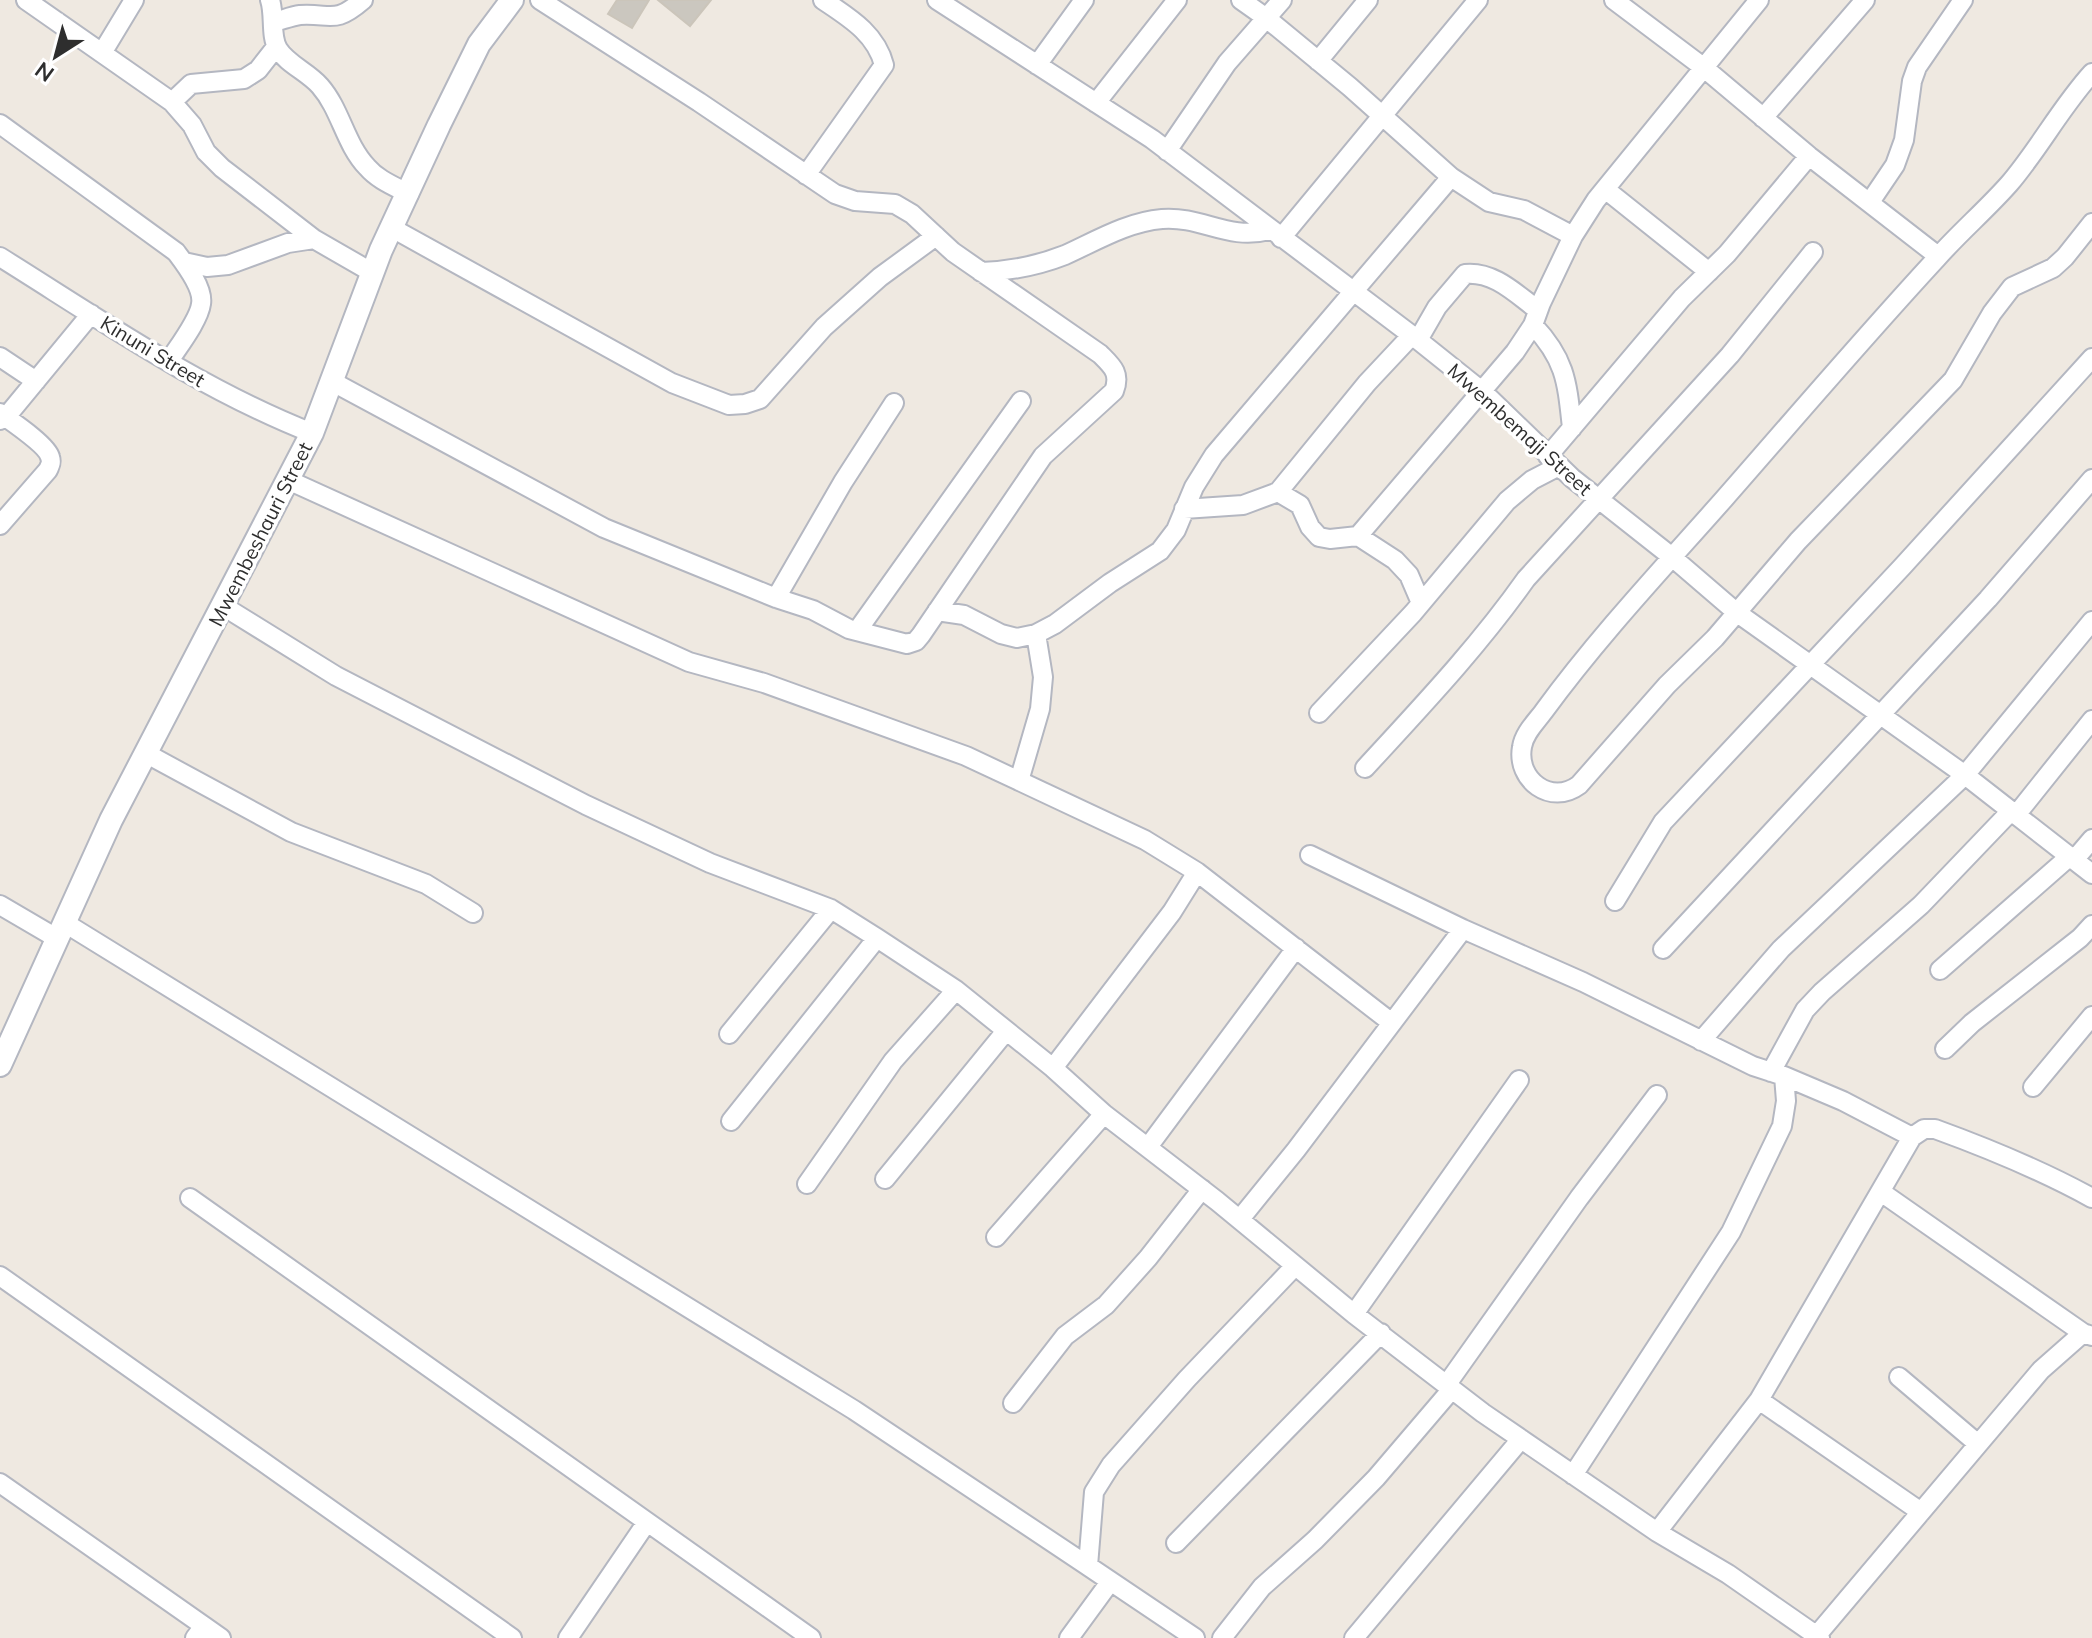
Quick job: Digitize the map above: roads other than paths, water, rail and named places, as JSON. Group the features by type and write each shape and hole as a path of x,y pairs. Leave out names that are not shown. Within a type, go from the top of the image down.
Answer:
{"street":[{"path":"26,0 172,102 192,125 206,152 314,239 373,273"},
{"path":"102,53 134,0"},
{"path":"270,0 276,47 321,87 366,167 382,181 409,194"},
{"path":"274,22 300,15 328,18 345,15 363,0"},
{"name":"Mwembeshauri Street","path":"0,1065 111,820 312,433 392,228 479,44 512,0"},
{"path":"331,381 604,528 813,610 857,631 912,643 919,638 1043,456 1114,391 1118,381 1116,370 1100,354 953,252 912,214 895,204 855,201 835,194 540,0"},
{"path":"806,175 884,65 880,49 865,30 823,0"},
{"name":"Mwembemaji Street","path":"937,0 1167,151 1415,338 1483,392 1554,461 1736,612 1965,775 2092,874"},
{"path":"1037,65 1084,0"},
{"path":"1096,103 1177,0"},
{"path":"1241,0 1384,116 1451,177 1489,202 1524,210 1573,236"},
{"path":"1167,151 1227,63 1282,0"},
{"path":"1318,61 1368,0"},
{"path":"981,272 1037,265 1104,235 1163,219 1209,225 1230,233 1275,234 1384,116 1478,0"},
{"path":"1358,536 1483,392 1536,317 1573,236 1605,189 1759,0"},
{"path":"1763,118 1865,0"},
{"path":"1870,202 1895,165 1904,140 1912,81 1917,67 1963,0"},
{"path":"1626,3 1809,156 1938,256"},
{"path":"172,102 191,84 244,79 258,70 276,47"},
{"path":"2092,73 2009,184 1938,256 1581,663 1524,737 1521,751 1531,781 1542,790 1558,793 1569,792 1579,785 1667,685 1715,638 1798,541 1953,380 1992,313 2012,287 2053,268 2092,223"},
{"path":"0,124 176,252 184,262 201,293 201,305 169,361"},
{"path":"1319,713 1421,603 1507,501 1554,461 1572,428 1682,298 1709,272 1809,156"},
{"path":"937,611 964,615 1001,634 1017,638 1036,634 1160,551 1176,530 1194,487 1214,455 1451,177"},
{"path":"1605,189 1709,272"},
{"path":"392,228 672,383 729,405 760,399 824,327 880,277 936,236"},
{"path":"184,262 207,267 228,265 288,243 314,239"},
{"path":"1365,768 1499,617 1526,579 1730,355 1813,252"},
{"name":"Kinuni Street","path":"0,257 169,361 263,412 312,433"},
{"path":"1184,509 1243,505 1278,492 1367,383 1415,338 1465,274 1479,272 1492,277 1536,317 1562,364 1572,428"},
{"path":"0,525 48,470 51,462 50,454 43,447 2,417 91,314"},
{"path":"0,357 36,381"},
{"path":"1615,901 1663,822 2092,358"},
{"path":"857,631 1021,401"},
{"path":"776,598 843,482 894,403"},
{"path":"1663,949 1988,599 2092,479"},
{"path":"288,480 689,662 764,683 966,756 1145,840 1197,872 1392,1023"},
{"path":"1278,492 1300,505 1310,527 1319,537 1358,536 1395,560 1409,575 1421,603"},
{"path":"223,606 336,676 586,805 710,863 831,909 877,938 956,990 1053,1068 1104,1114 1240,1219 1354,1314 1521,1439 1818,1636 2041,1370 2088,1335 1881,1192"},
{"path":"1701,1041 1781,949 1965,775 2092,621"},
{"path":"1019,781 1040,709 1043,677 1036,634"},
{"path":"1573,1475 1731,1232 1782,1126 1786,1101 1778,1074 1805,1010 1921,905 2013,813 2092,720"},
{"path":"147,754 291,832 426,884 473,913"},
{"path":"1940,970 2092,839"},
{"path":"1310,855 1463,929 1583,982 1753,1066 1843,1101 1912,1137"},
{"path":"1053,1068 1172,912 1197,872"},
{"path":"0,905 61,931 854,1410 1195,1638"},
{"path":"729,1034 831,909"},
{"path":"1945,1049 1972,1023 2080,938 2092,925"},
{"path":"1240,1219 1463,929"},
{"path":"731,1121 877,938"},
{"path":"1148,1147 1296,948"},
{"path":"807,1184 893,1061 956,990"},
{"path":"2033,1087 2092,1016"},
{"path":"885,1179 1006,1031"},
{"path":"1354,1314 1519,1080"},
{"path":"1222,1638 1262,1587 1315,1540 1376,1478 1450,1386 1579,1198 1657,1095"},
{"path":"996,1237 1104,1114"},
{"path":"1657,1532 1759,1400 1912,1137 1924,1129 1935,1129 2038,1169 2092,1198"},
{"path":"1013,1403 1065,1336 1106,1305 1202,1189"},
{"path":"190,1198 811,1638"},
{"path":"1088,1566 1094,1492 1111,1465 1187,1379 1295,1266"},
{"path":"0,1276 512,1638"},
{"path":"1176,1543 1381,1333"},
{"path":"1899,1377 1978,1444"},
{"path":"1759,1400 1921,1512"},
{"path":"1354,1638 1521,1439"},
{"path":"0,1483 200,1632 221,1638"},
{"path":"568,1638 647,1522"},
{"path":"1069,1638 1110,1582"}]}
